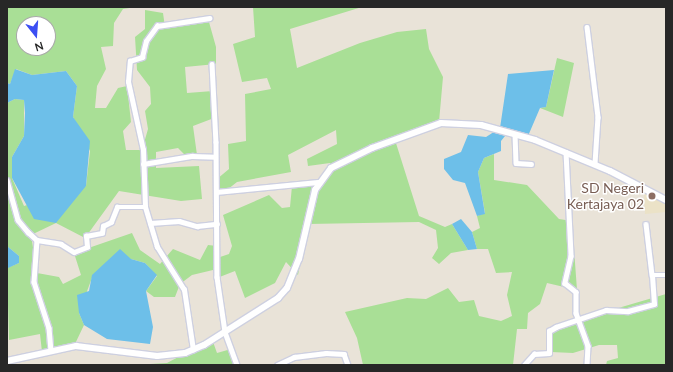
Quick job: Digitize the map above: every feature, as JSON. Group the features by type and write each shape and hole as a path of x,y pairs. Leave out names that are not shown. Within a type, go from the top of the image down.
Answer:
{"street":[{"path":"193,350 184,290 157,247 145,207 143,164 128,82 130,61 142,57 146,41 157,26 209,18"},
{"path":"587,27 598,117 595,163"},
{"path":"212,64 217,224 217,277 225,332 237,365"},
{"path":"7,361 76,346 157,356 193,350 225,332 278,298 288,288 299,259 318,182 339,162 442,123 482,125 515,134 595,163 666,200"},
{"path":"515,134 516,163 532,164"},
{"path":"566,152 571,256 565,283 576,292 579,320 588,346 587,365"},
{"path":"143,164 192,156 215,157"},
{"path":"7,180 18,220 37,240 61,244 74,252 82,251 86,247 86,236 102,233 103,226 111,222 117,207 145,207"},
{"path":"216,192 318,182"},
{"path":"150,223 179,221 197,226 217,224"},
{"path":"524,365 534,354 549,353 550,332 606,310 628,311 654,304 646,224"},
{"path":"37,240 34,282 49,328 52,350"},
{"path":"652,275 666,275"},
{"path":"277,365 294,357 326,353 344,354 348,365"}],"shaded area":[{"path":"644,192 666,200 666,212 645,214"}],"green space":[{"path":"7,7 136,7 123,9 114,23 113,46 101,47 106,69 97,86 95,108 106,108 118,88 127,86 131,122 123,131 126,150 142,150 148,129 145,111 151,104 150,87 137,70 135,37 145,29 145,10 163,13 165,27 209,22 216,47 216,64 185,67 187,93 213,91 214,118 193,126 197,155 185,155 178,148 156,152 156,168 199,166 202,199 181,201 119,191 85,238 56,223 31,235 37,273 59,277 63,284 81,275 74,253 132,233 140,250 160,264 173,249 200,260 208,245 217,246 220,257 229,254 232,246 223,215 269,195 282,208 290,207 292,186 324,180 331,172 330,163 308,166 307,159 337,144 336,130 288,155 291,172 237,182 218,197 217,179 229,169 228,144 246,141 245,94 271,89 267,78 242,82 233,44 255,37 253,7 362,7 290,29 297,68 360,43 397,32 426,29 429,49 443,77 439,122 395,140 419,216 445,227 452,224 468,250 451,253 439,264 432,258 438,248 436,230 419,222 308,224 298,275 286,262 275,283 245,298 235,271 217,278 213,270 192,275 180,284 175,297 154,297 146,291 157,276 145,263 131,259 93,275 79,313 84,325 74,346 42,352 40,334 9,340 7,268 19,263 19,256 7,246 7,103 15,99 24,100 24,136 12,157 12,178 24,206 86,186 90,151 73,117 77,86 66,71 32,75 16,69 10,84 7,83"},
{"path":"557,58 574,63 563,117 540,108 546,107"},
{"path":"494,154 494,180 527,185 559,219 572,221 577,290 547,283 540,304 528,313 527,329 517,329 513,365 363,365 357,338 345,312 407,298 426,299 448,288 459,302 474,300 479,316 501,321 512,316 507,295 512,272 496,273 488,249 477,249 472,232 480,228 477,216 485,213 478,172 484,158"},
{"path":"666,294 666,365 606,365 607,361 618,358 617,345 599,345 573,353 551,352 547,335 591,316"},
{"path":"212,339 217,353 231,349 238,365 134,365 167,363"}],"water":[{"path":"15,69 32,75 66,71 77,86 73,117 90,141 86,186 56,223 34,219 12,178 12,157 24,136 25,113 24,100 15,99 7,103 7,83 10,84"},
{"path":"554,70 546,107 540,108 528,136 509,131 501,141 501,151 484,158 478,172 485,214 477,216 465,183 453,180 444,169 444,159 461,152 468,135 486,137 500,128 508,74"},
{"path":"461,219 472,232 477,249 468,250 452,224"},
{"path":"7,246 19,256 19,263 8,268"},
{"path":"120,249 131,259 145,263 157,275 146,291 153,327 150,344 107,339 84,325 79,313 77,295 89,291 92,275"}],"place":[{"name":"SD Negeri Kertajaya 02","path":"652,196"}]}
